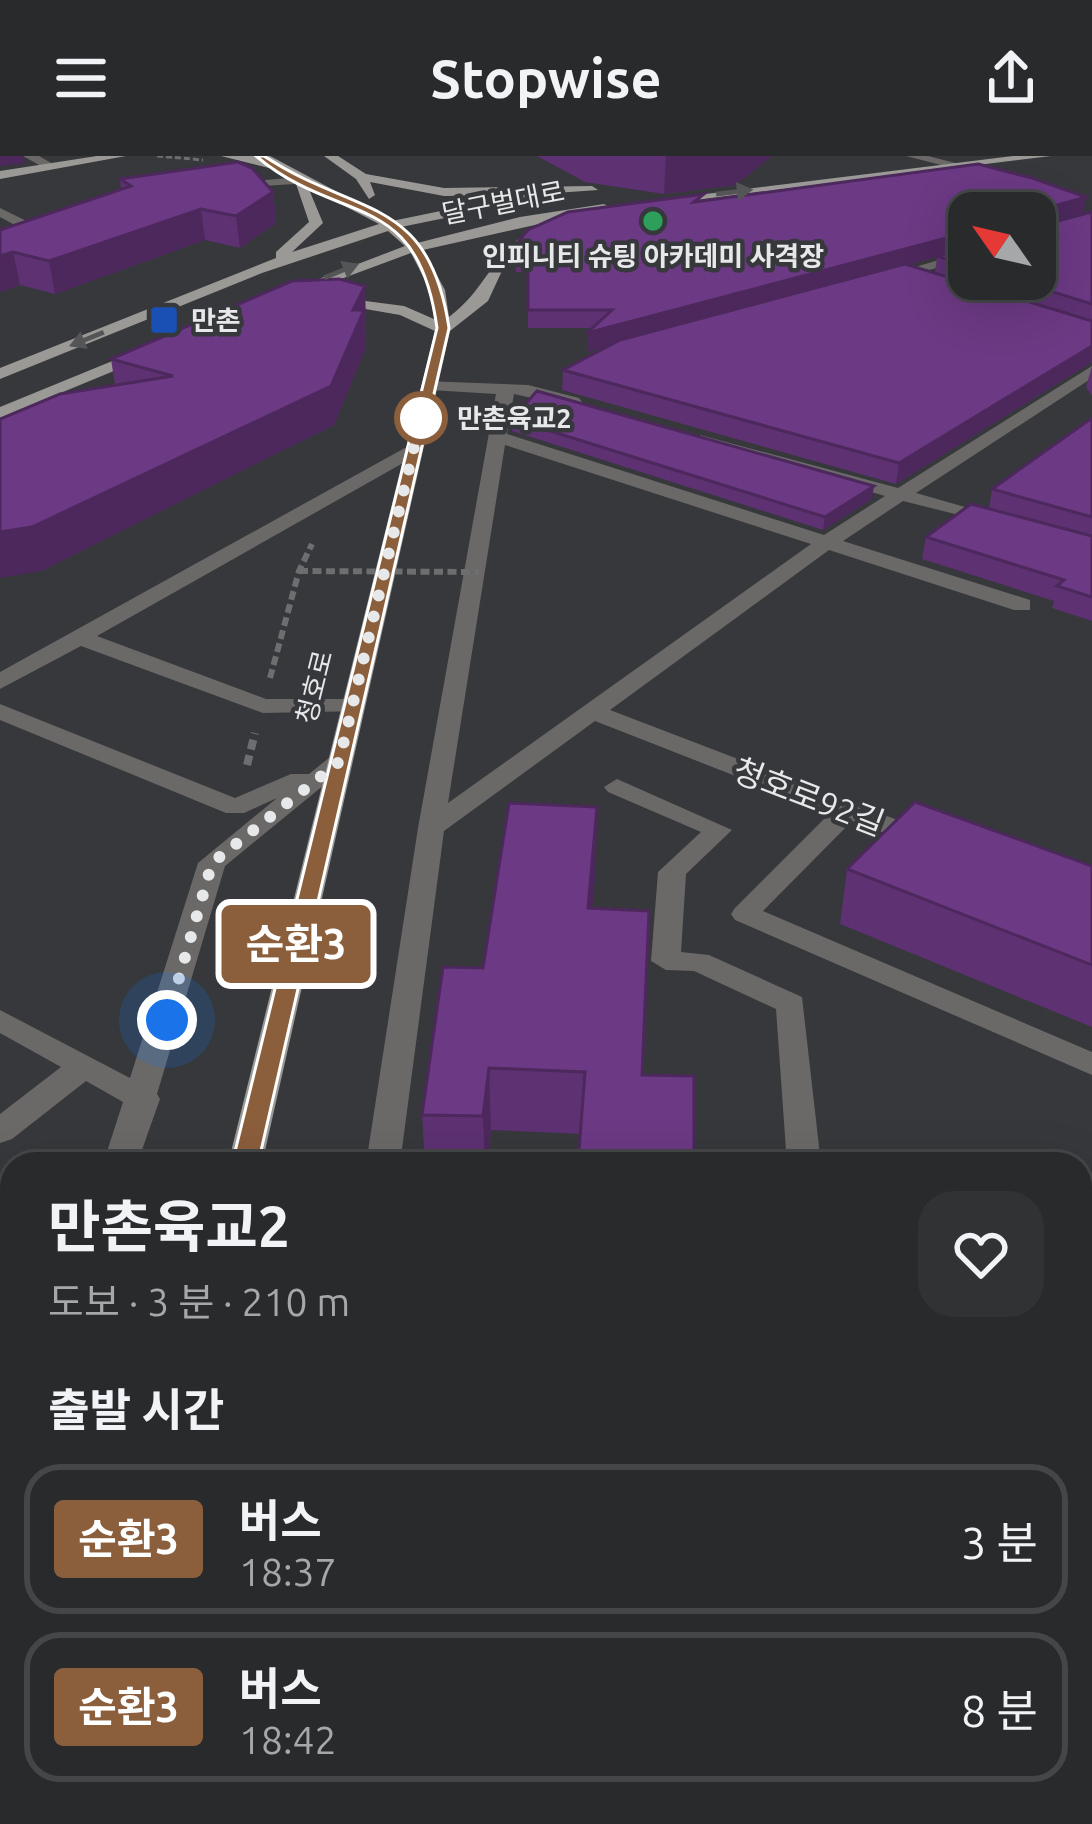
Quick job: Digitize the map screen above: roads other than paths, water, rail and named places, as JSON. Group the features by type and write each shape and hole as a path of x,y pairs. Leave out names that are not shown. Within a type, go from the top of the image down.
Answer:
{"main road":[{"path":"0,175 120,156"},
{"path":"227,156 267,160 298,182 376,211 410,241"},
{"path":"330,156 362,178 444,192 592,190"},
{"path":"650,202 1045,156"},
{"path":"362,178 376,211"},
{"path":"254,272 303,239 316,223 298,182"},
{"name":"달구벌대로","path":"0,374 254,272 394,225 494,202 614,187"},
{"name":"달구벌대로","path":"626,205 520,240 494,272 483,298 443,328 404,311 362,302 267,306 410,241 493,223 626,205"},
{"name":"청호로","path":"248,1152 443,328 436,280 410,241"},
{"path":"0,413 166,344"}],"street":[{"path":"29,156 52,167"},
{"path":"912,156 1016,181"},
{"path":"201,188 298,182"},
{"path":"0,212 48,237 0,256"},
{"path":"860,285 948,261"},
{"path":"905,273 946,286"},
{"path":"431,828 830,539 1092,371"},
{"path":"517,389 549,380"},
{"path":"430,385 517,389 589,406"},
{"path":"385,1152 431,828 479,572 498,437 517,389"},
{"path":"676,431 1013,526"},
{"path":"498,437 830,539 1022,605"},
{"path":"0,682 412,450"},
{"path":"78,637 263,706 353,706"},
{"path":"0,711 235,807 339,762"},
{"name":"청호로92길","path":"595,712 846,812 958,851"},
{"path":"124,1152 212,863 339,762"},
{"path":"617,787 719,830 671,872 666,962 699,962 791,1004 803,1152"},
{"path":"846,812 745,914 1092,1064"},
{"path":"0,1020 144,1099"},
{"path":"0,1131 86,1064"}],"place":[{"name":"인피니티 슈팅 아카데미 사격장","path":"653,221"},
{"name":"만촌","path":"164,320"},
{"name":"만촌육교2","path":"421,418"}]}
